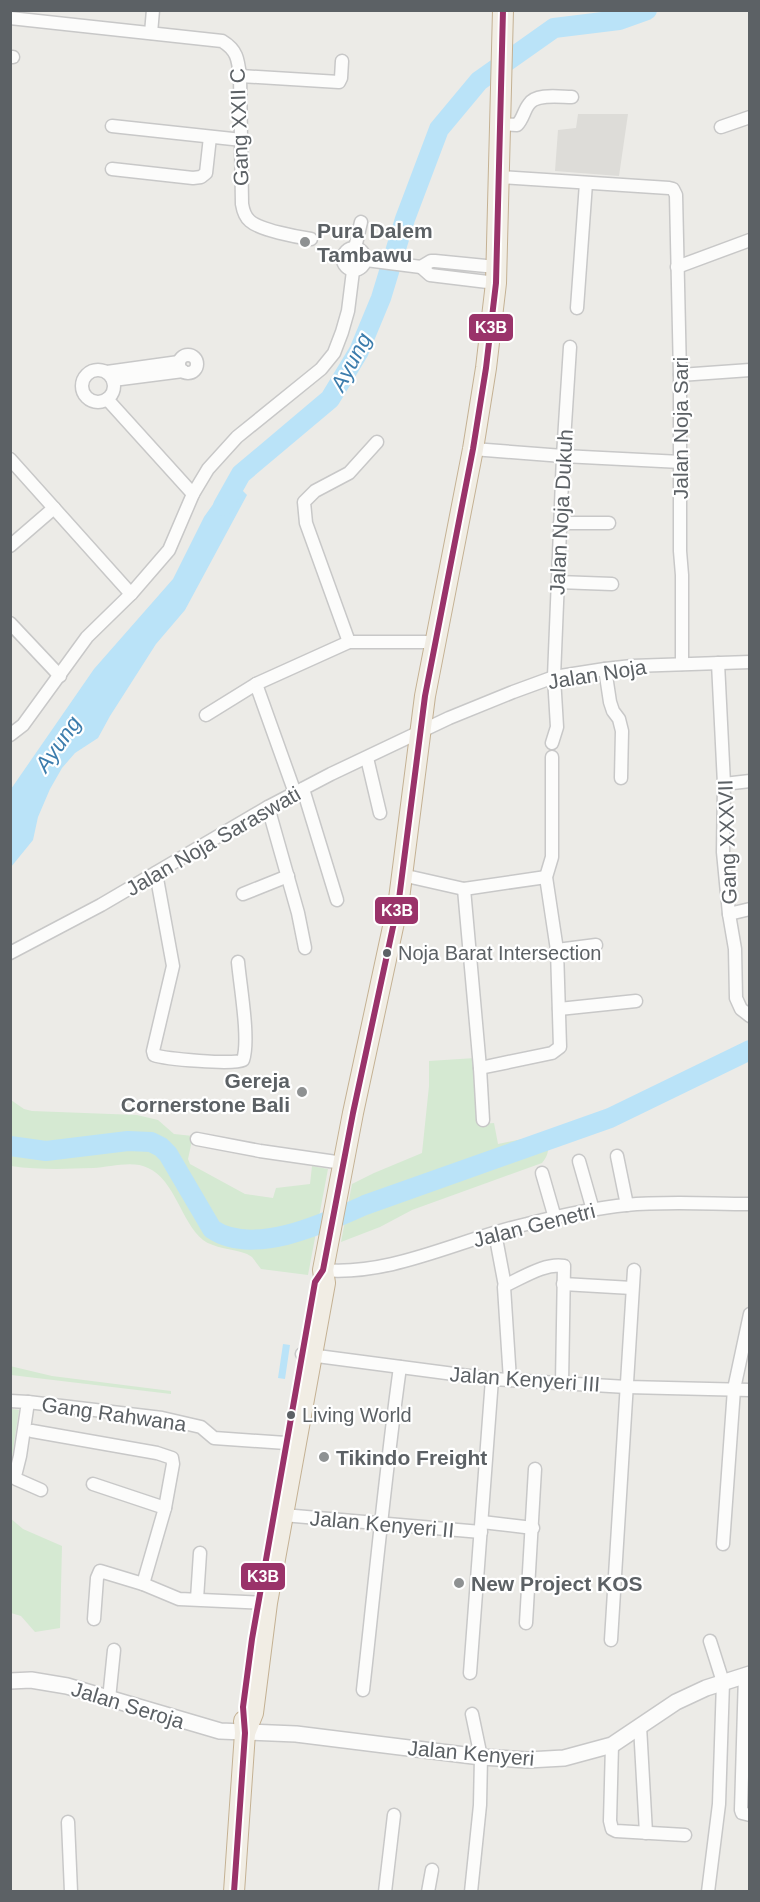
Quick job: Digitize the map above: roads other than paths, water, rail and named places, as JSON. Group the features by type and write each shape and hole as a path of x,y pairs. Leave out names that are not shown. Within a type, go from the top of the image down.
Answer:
{"highway":[{"path":"237,1887 245,1733 243,1707 283,1515 307,1354 315,1282 324,1263 399,899 425,730 434,642 473,449 489,352 496,275 503,12"},
{"path":"263,1603 286,1443 307,1354"}],"street":[{"path":"151,33 153,10"},
{"name":"Gang XXII C","path":"10,18 222,41 231,46 240,76 242,204 247,218 252,223 290,236 311,239"},
{"path":"240,76 339,81 342,61"},
{"path":"501,120 517,125 532,99 572,97"},
{"path":"722,127 750,117"},
{"path":"112,126 242,140"},
{"path":"112,169 201,177 206,173 210,137"},
{"path":"500,177 586,183 578,308"},
{"name":"Jalan Noja Sari","path":"586,183 669,188 675,192 677,199 682,664"},
{"path":"355,248 361,222"},
{"path":"677,267 750,240"},
{"path":"353,271 346,267 343,260 348,250 355,248 362,251 372,261"},
{"path":"353,271 372,261 418,266 431,261 456,264 496,275"},
{"path":"455,278 456,264"},
{"path":"418,266 430,275 455,278 496,275"},
{"path":"10,735 23,725 87,637 131,594 169,550 193,494 208,469 237,437 321,369 334,353 348,311 353,271"},
{"name":"Jalan Noja Dukuh","path":"552,743 557,727 554,677 562,456 570,347"},
{"path":"110,376 181,367"},
{"path":"102,370 110,376 114,390 108,399 98,402 88,398 83,389 84,378 92,371 102,370"},
{"path":"680,375 750,370"},
{"path":"108,399 193,494"},
{"path":"349,642 306,522 304,502 315,491 349,473 377,442"},
{"path":"473,449 681,462"},
{"path":"10,459 131,594"},
{"path":"10,546 54,508"},
{"path":"560,523 609,523"},
{"path":"558,582 612,584"},
{"path":"10,623 60,676"},
{"path":"206,715 256,684 349,642 434,642"},
{"name":"Jalan Noja","path":"425,730 449,718 554,677 632,666 750,662"},
{"name":"Gang XXXVII","path":"718,663 724,784 723,852 729,914 734,934 736,998 747,1011"},
{"path":"605,669 610,702 619,719 622,731 621,778"},
{"path":"256,684 299,791 337,900"},
{"name":"Jalan Noja Saraswati","path":"10,953 101,905 268,807 425,730"},
{"path":"480,1068 556,1052 560,1047 557,950 546,877 552,857 552,757"},
{"path":"366,758 380,813"},
{"path":"724,784 750,781"},
{"path":"268,807 288,876 305,948"},
{"path":"156,873 173,966 159,1021 154,1055 215,1061 238,1062 243,1060 245,1054 244,1016 238,962"},
{"path":"402,875 464,889 546,877"},
{"path":"243,894 288,876"},
{"path":"464,889 483,1120"},
{"path":"729,914 750,909"},
{"path":"557,950 596,945"},
{"path":"736,971 750,968"},
{"path":"559,1009 636,1001"},
{"path":"197,1139 342,1168"},
{"path":"616,1156 627,1205"},
{"path":"579,1161 593,1210"},
{"path":"542,1173 555,1218"},
{"name":"Jalan Genetri","path":"324,1263 339,1271 389,1265 524,1224 627,1205 750,1204"},
{"path":"495,1233 505,1286 505,1323 510,1380"},
{"path":"505,1286 553,1265 564,1266 562,1383"},
{"path":"611,1640 634,1270"},
{"path":"563,1284 632,1288"},
{"path":"723,1544 734,1389 750,1314"},
{"name":"Jalan Kenyeri III","path":"307,1354 400,1368 510,1380 627,1387 750,1390"},
{"path":"363,1690 382,1524 383,1491 400,1368"},
{"name":"Jalan Kenyeri II","path":"470,1674 492,1378"},
{"name":"Gang Rahwana","path":"10,1401 162,1418 201,1427 214,1438 286,1443"},
{"name":"Gang Rahwana","path":"28,1402 15,1476 16,1479 41,1490"},
{"path":"32,1431 171,1457 173,1464 165,1508 143,1584"},
{"path":"526,1623 535,1469"},
{"path":"93,1484 165,1508"},
{"name":"Jalan Kenyeri II","path":"283,1515 382,1524 481,1527"},
{"path":"481,1527 533,1528"},
{"path":"196,1599 200,1553"},
{"path":"94,1619 98,1573 104,1571 178,1599 263,1603"},
{"path":"708,1892 719,1804 723,1682 710,1641"},
{"path":"109,1699 114,1650"},
{"path":"747,1674 741,1810 742,1813 750,1815"},
{"name":"Jalan Kenyeri","path":"245,1733 302,1734 481,1757 528,1760 561,1758 612,1745 675,1702 747,1674"},
{"name":"Jalan Seroja","path":"10,1681 48,1682 212,1730 245,1733"},
{"path":"471,1892 480,1805 481,1757 472,1714"},
{"path":"640,1726 646,1833"},
{"path":"612,1745 610,1826 616,1831 685,1835"},
{"path":"385,1892 394,1815"},
{"path":"68,1822 71,1892"},
{"path":"428,1892 432,1870"}],"water":[{"path":"231,479 247,495 185,610 156,644 98,738 75,753 62,768 38,817 33,840 11,867 11,789 94,669 173,579 204,517"},
{"path":"283,1344 290,1345 285,1379 278,1378"}],"waterway":[{"name":"Ayung","path":"223,506 241,474 330,399 359,351 381,298 405,219 439,129 479,81 554,28 619,20 647,10"},
{"path":"10,1146 46,1151 128,1141 151,1142 168,1154 212,1229 229,1237 248,1240 268,1238 310,1228 365,1205 610,1118 750,1050"}],"place":[{"name":"Pura Dalem Tambawu","path":"305,242"},
{"name":"Noja Barat Intersection","path":"387,953"},
{"name":"Gereja Cornerstone Bali","path":"302,1092"},
{"name":"Living World","path":"291,1415"},
{"name":"Tikindo Freight","path":"324,1457"},
{"name":"New Project KOS","path":"459,1583"}]}
